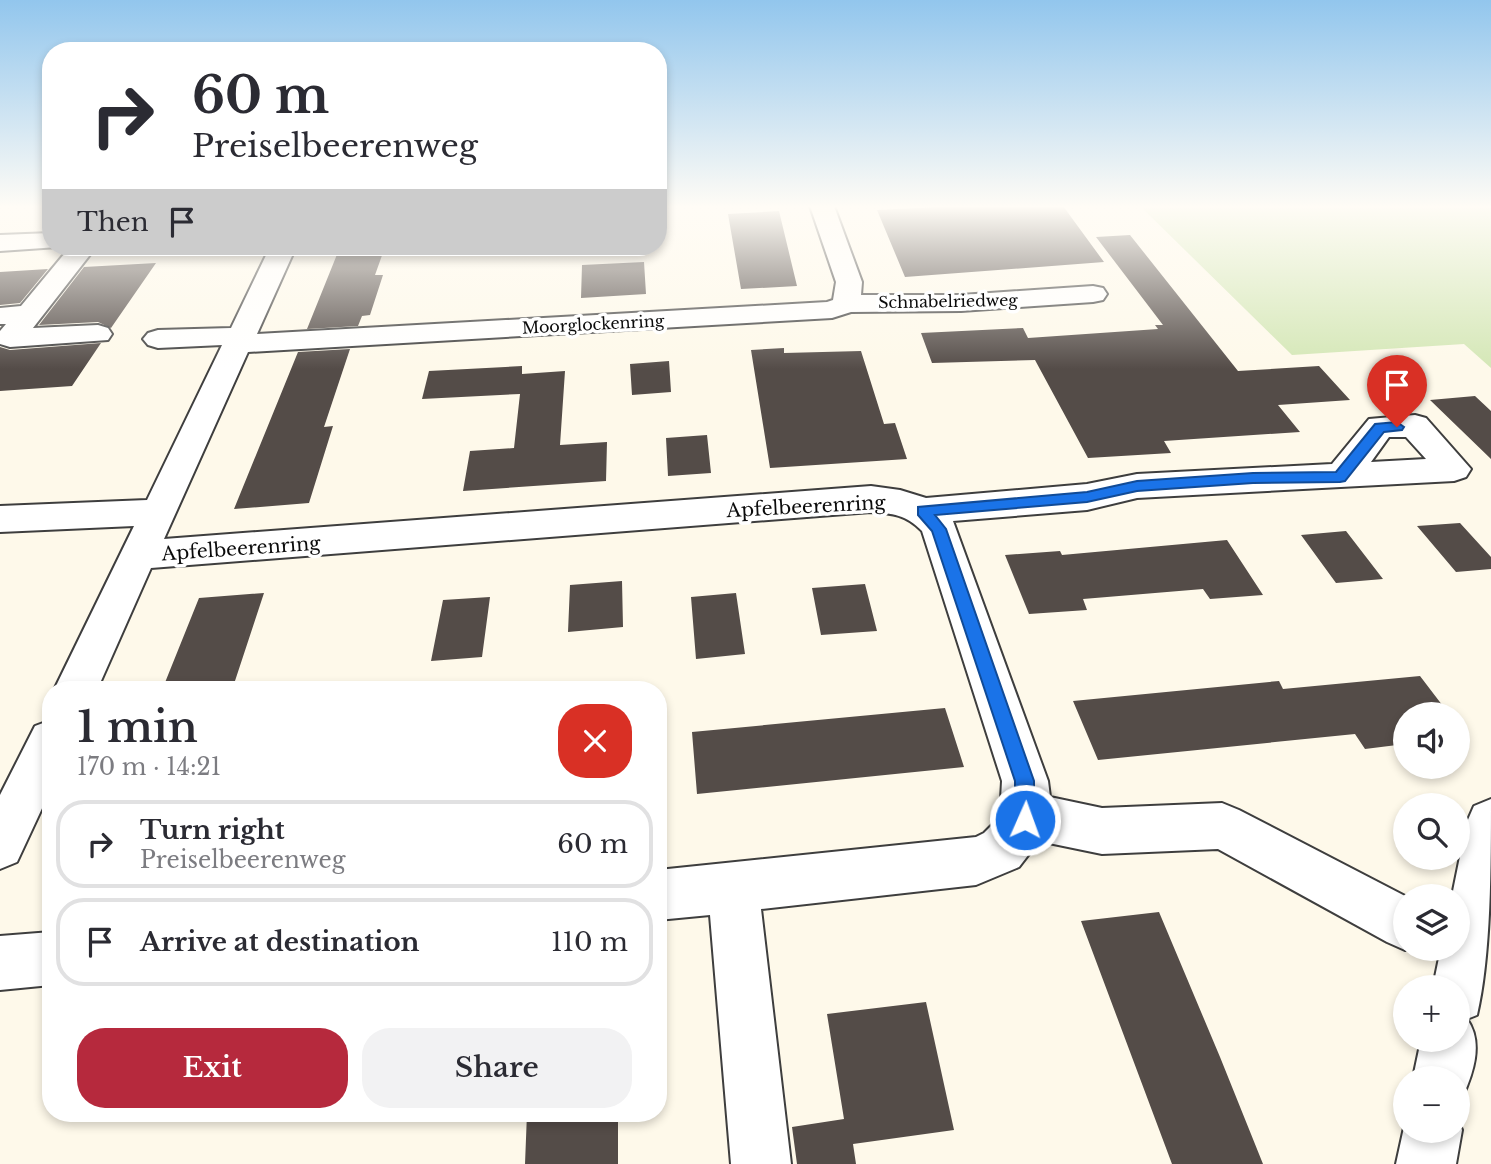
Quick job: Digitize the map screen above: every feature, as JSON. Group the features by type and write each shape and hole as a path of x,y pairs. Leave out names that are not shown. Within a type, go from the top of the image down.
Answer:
{"street":[{"path":"69,260 14,315 10,338 98,334"},
{"path":"79,681 278,260"},
{"path":"841,260 849,282 846,304"},
{"name":"Schnabelriedweg","path":"846,304 920,301 961,303 1093,294"},
{"name":"Moorglockenring","path":"158,339 239,340 832,310 846,304"},
{"path":"923,511 1087,497 1137,486 1253,478 1340,477"},
{"name":"Apfelbeerenring","path":"140,555 871,499 907,504 923,511"},
{"path":"667,894 976,861 1005,849 1017,837 1026,816 1027,792 939,529 923,511"},
{"path":"0,519 161,512"},
{"path":"0,845 42,759"},
{"path":"1026,816 1102,831 1222,827 1393,918"},
{"path":"1459,967 1491,822"},
{"path":"733,887 761,1164"},
{"path":"0,963 42,959"},
{"path":"1426,1164 1430,1143"}],"green space":[{"path":"1195,260 1491,260 1491,368 1464,344 1292,355"}],"building":[{"path":"335,260 380,260 375,275 383,275 370,315 362,316 358,326 307,329"},
{"path":"736,260 791,260 797,286 741,289"},
{"path":"898,260 1104,262 905,277"},
{"path":"1114,260 1150,260 1238,371 1319,366 1350,400 1278,405 1300,432 1164,441 1171,453 1088,458 1035,360 932,363 921,333 1023,328 1028,338 1158,329 1155,325 1163,325"},
{"path":"644,262 646,294 581,298 582,265"},
{"path":"156,263 111,328 98,322 39,325 84,267"},
{"path":"48,269 20,303 0,305 0,272"},
{"path":"101,343 72,386 0,391 0,347 10,350"},
{"path":"784,348 784,353 861,351 884,424 895,423 907,459 770,468 751,350"},
{"path":"350,349 324,427 333,426 309,503 234,509 298,352"},
{"path":"669,361 671,392 632,395 630,364"},
{"path":"522,366 522,374 565,371 560,445 607,442 606,481 463,491 470,451 514,448 520,394 422,399 429,371"},
{"path":"1475,396 1491,411 1491,459 1430,400"},
{"path":"707,435 711,473 668,476 666,438"},
{"path":"1460,523 1491,557 1491,569 1456,572 1417,526"},
{"path":"1346,531 1383,579 1336,583 1301,535"},
{"path":"1227,540 1263,595 1210,599 1203,589 1083,599 1087,610 1029,614 1005,555 1060,551 1062,555"},
{"path":"622,581 623,627 568,632 570,585"},
{"path":"865,584 877,631 821,635 812,588"},
{"path":"264,593 235,681 166,681 199,598"},
{"path":"736,593 745,654 696,659 691,597"},
{"path":"490,597 482,657 431,661 443,600"},
{"path":"1420,676 1440,702 1393,702 1393,746 1365,749 1355,734 1098,760 1073,701 1279,681 1283,689"},
{"path":"945,708 964,767 697,794 692,732"},
{"path":"1159,912 1263,1164 1172,1164 1081,921"},
{"path":"926,1002 954,1130 853,1144 856,1164 797,1164 792,1127 844,1119 827,1014"},
{"path":"527,1122 618,1122 618,1164 525,1164"}],"route":[{"path":"1025,820 1025,781 939,529 923,511 944,507 1087,497 1137,486 1253,478 1340,477 1380,427 1397,427"}]}
